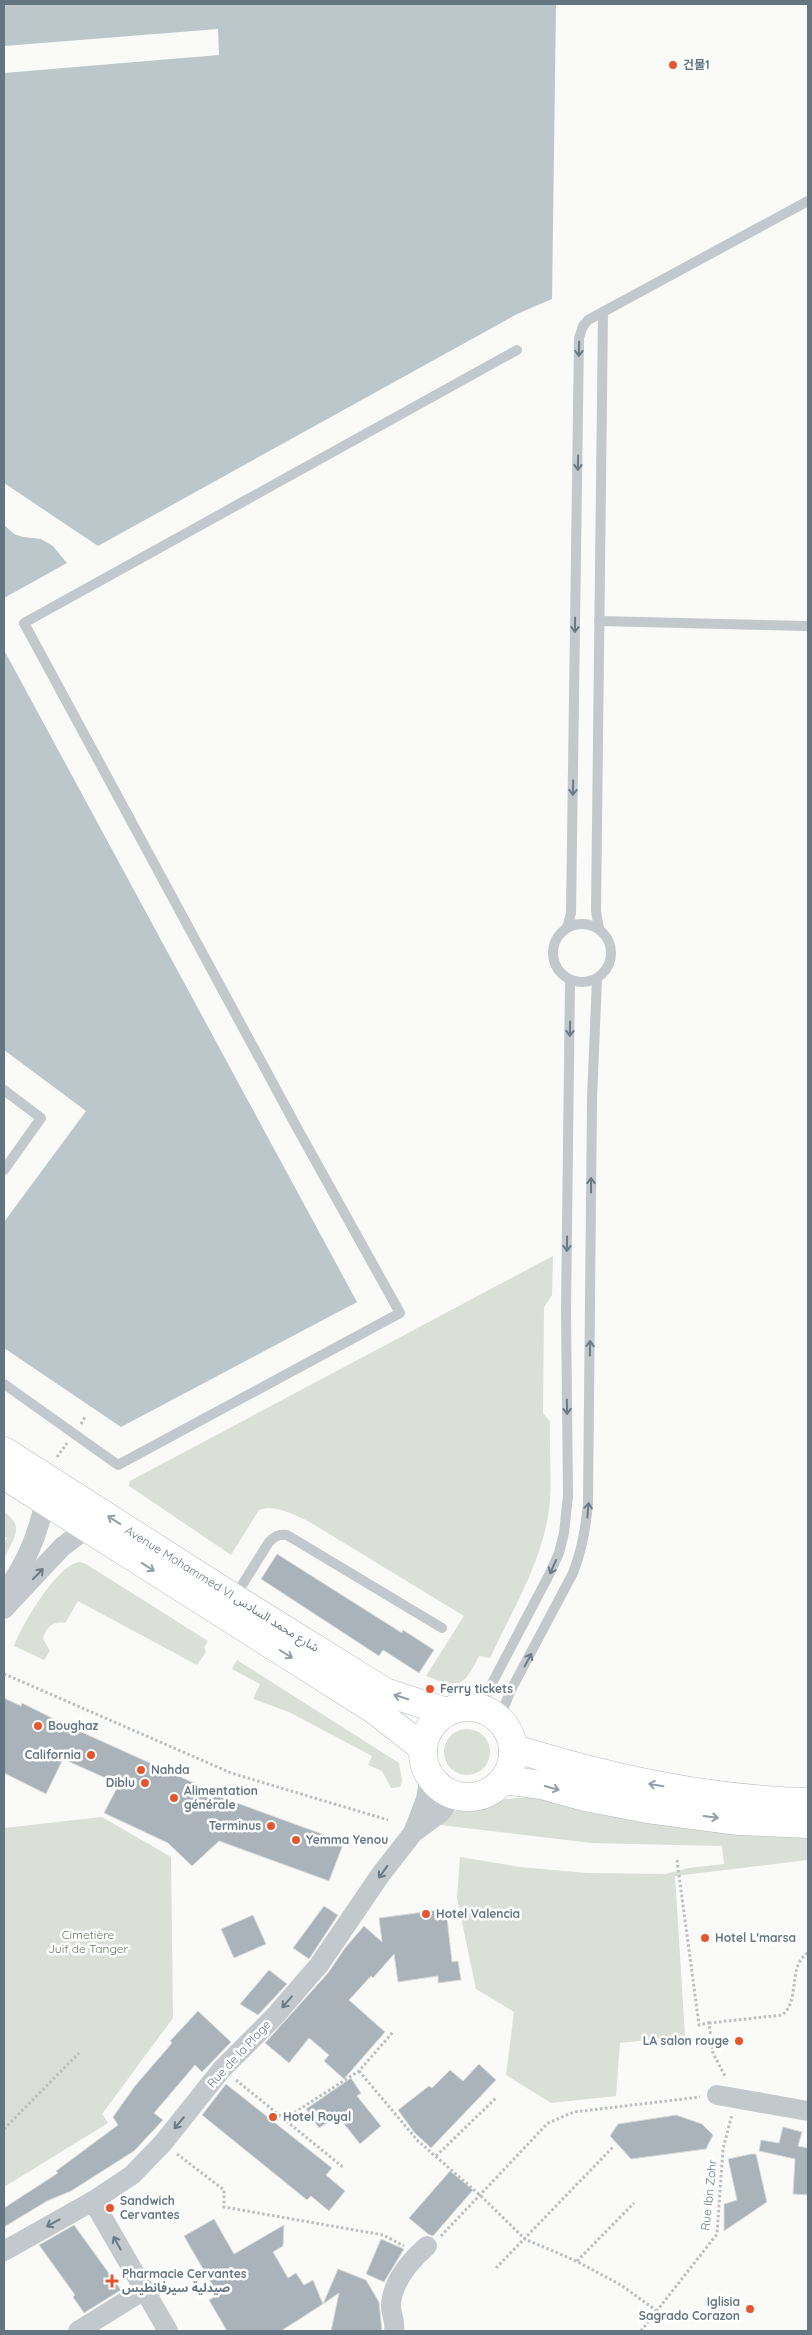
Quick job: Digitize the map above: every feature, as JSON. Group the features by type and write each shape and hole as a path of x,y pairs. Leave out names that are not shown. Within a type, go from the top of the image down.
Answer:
{"main road":[{"name":"Avenue Mohammed VI شارع محمد السادس","path":"4,1451 385,1692 447,1712"},
{"name":"Avenue Mohammed VI شارع محمد السادس","path":"4,1475 376,1710 423,1748"},
{"path":"463,1707 489,1714 509,1732 513,1748 511,1765 504,1780 490,1792 481,1795 463,1797 440,1788 425,1767 423,1748 433,1723 447,1712 463,1707"},
{"path":"513,1748 628,1780 768,1800 808,1802"},
{"path":"504,1780 542,1785 585,1797 648,1809 739,1821 808,1824"}],"street":[{"path":"4,1594 23,1567 38,1531 44,1500"},
{"path":"4,1609 62,1548 87,1528"},
{"path":"413,1833 426,1799 430,1776"},
{"path":"413,1833 440,1813 454,1795"},
{"name":"Rue de la Plage","path":"4,2251 93,2201 132,2175 163,2143 222,2069 274,2017 319,1965 381,1874 413,1833"},
{"path":"727,2096 808,2110"},
{"path":"93,2201 168,2331"},
{"path":"394,2331 394,2316 390,2305 400,2276 408,2264 427,2246"},
{"path":"78,2331 144,2290"}],"lane":[{"path":"567,928 583,924 599,929 605,935 611,950 608,967 597,979 581,983 570,981 559,972 553,956 556,940 567,928 571,913 579,338 583,326 588,320 808,201"},
{"path":"599,929 596,911 603,312"},
{"path":"4,1384 118,1465 400,1314 291,1117 24,623 517,350"},
{"path":"600,621 808,626"},
{"path":"489,1714 511,1690 573,1573 579,1557 586,1524 588,1503 592,1099 597,979"},
{"path":"489,1714 553,1566 560,1546 566,1514 566,1311 570,981"},
{"path":"4,1090 41,1118 4,1170"},
{"path":"234,1598 270,1542 282,1534 287,1535 442,1628"}],"path":[{"path":"4,1674 231,1773 388,1820"},
{"path":"677,1860 699,2025 782,2015 788,2011 799,1961 808,1953"},
{"path":"427,2246 438,2239 481,2196 548,2123 562,2116 574,2112 727,2096 713,2053 709,2023"},
{"path":"286,2118 359,2071 393,2032"},
{"path":"4,2128 79,2053"},
{"path":"222,2069 286,2118 344,2168"},
{"path":"359,2071 418,2141 481,2196 525,2239 621,2285 657,2311"},
{"name":"Rue Ibn Zohr","path":"641,2331 717,2234 727,2096"},
{"path":"436,2156 497,2097"},
{"path":"163,2143 224,2190 224,2207 383,2235"},
{"path":"496,2268 613,2147"},
{"path":"576,2262 634,2203"}],"green space":[{"path":"553,1256 552,1295 544,1307 543,1413 550,1422 551,1483 544,1536 531,1572 490,1658 479,1656 469,1674 459,1683 446,1683 426,1676 464,1616 308,1521 278,1509 259,1510 231,1555 129,1486 130,1481"},
{"path":"4,1512 15,1523 16,1533 4,1559 4,1543 7,1538 4,1536"},
{"path":"80,1562 208,1641 204,1647 206,1652 197,1665 78,1601 65,1623 54,1624 46,1631 43,1639 50,1651 44,1660 14,1646 24,1624 51,1584 71,1565"},
{"path":"237,1660 399,1763 402,1781 400,1787 391,1788 382,1771 368,1765 372,1756 289,1712 253,1699 260,1684 232,1669"},
{"path":"463,1729 471,1729 480,1733 486,1739 490,1752 486,1765 480,1771 471,1775 463,1775 454,1771 448,1765 444,1756 444,1748 448,1739 454,1733"},
{"path":"534,1796 808,1834 808,1860 675,1876 685,2036 620,2043 616,2096 551,2103 506,2075 514,2012 476,1989 457,1898 460,1857 520,1867 587,1873 665,1874 689,1868 724,1864 722,1846 591,1843 440,1825 451,1814 467,1807"},
{"name":"Cimetière Juif de Tanger","path":"102,1817 171,1857 173,2018 102,2114 108,2123 4,2187 4,1828"}],"shaded area":[{"path":"4,4 556,4 552,299 517,314 98,546 4,483 4,73 219,55 218,29 4,46"},
{"path":"4,525 14,534 41,539 53,546 67,563 4,598"},
{"path":"4,650 357,1302 121,1427 4,1348 4,1222 86,1111 4,1050"}],"building":[{"path":"277,1554 402,1633 403,1630 434,1650 419,1673 383,1650 379,1656 261,1579"},
{"path":"4,1698 21,1706 22,1703 205,1788 204,1791 344,1842 329,1881 219,1841 192,1866 168,1843 104,1813 119,1784 63,1759 46,1794 4,1773"},
{"path":"324,1906 338,1915 309,1959 293,1948"},
{"path":"446,1909 452,1962 458,1961 461,1980 438,1983 438,1976 398,1982 394,1954 373,1978 371,1976 349,2000 385,2032 344,2079 324,2061 329,2055 309,2038 289,2063 265,2043 328,1973 345,1948 364,1926 382,1942 379,1918"},
{"path":"253,1915 266,1944 234,1958 221,1929"},
{"path":"269,1970 287,1984 258,2015 240,2004"},
{"path":"198,2011 231,2042 202,2072 195,2065 154,2113 163,2120 134,2151 71,2191 47,2201 4,2227 4,2208 58,2173 56,2171 118,2125 113,2117 135,2086 172,2043 170,2041"},
{"path":"479,2064 496,2080 431,2148 414,2132 398,2110 429,2086 432,2088 450,2070 463,2081"},
{"path":"351,2078 361,2093 357,2096 381,2126 360,2144 338,2116 319,2128 306,2109"},
{"path":"226,2084 332,2168 326,2175 345,2191 329,2211 311,2196 307,2200 202,2115"},
{"path":"676,2115 702,2124 713,2135 706,2149 631,2159 610,2136 618,2124"},
{"path":"783,2127 802,2132 798,2146 808,2148 808,2195 793,2194 795,2159 759,2151 761,2140 779,2143"},
{"path":"756,2154 767,2202 724,2231 724,2204 737,2200 728,2159"},
{"path":"450,2171 473,2190 433,2236 409,2218"},
{"path":"214,2219 234,2254 284,2225 283,2246 273,2252 288,2278 296,2273 304,2285 313,2280 323,2304 281,2331 227,2331 209,2300 218,2295 184,2236"},
{"path":"74,2225 121,2290 84,2313 73,2297 75,2295 39,2245"},
{"path":"381,2239 404,2249 384,2282 366,2274"},
{"path":"338,2269 366,2280 379,2302 382,2331 331,2331 339,2293 323,2304"}],"place":[{"name":"건물1","path":"673,65"},
{"name":"Ferry tickets","path":"430,1689"},
{"name":"Boughaz","path":"38,1726"},
{"name":"California","path":"91,1755"},
{"name":"Nahda","path":"141,1770"},
{"name":"Diblu","path":"145,1783"},
{"name":"Alimentation générale","path":"174,1798"},
{"name":"Terminus","path":"271,1826"},
{"name":"Yemma Yenou","path":"296,1840"},
{"name":"Hotel Valencia","path":"426,1914"},
{"name":"Hotel L'marsa","path":"705,1938"},
{"name":"LA salon rouge","path":"739,2041"},
{"name":"Hotel Royal","path":"273,2117"},
{"name":"Sandwich Cervantes","path":"110,2208"},
{"name":"Pharmacie Cervantes صيدلية سيرفانطيس","path":"112,2281"},
{"name":"Iglisia Sagrado Corazon","path":"750,2309"}]}
